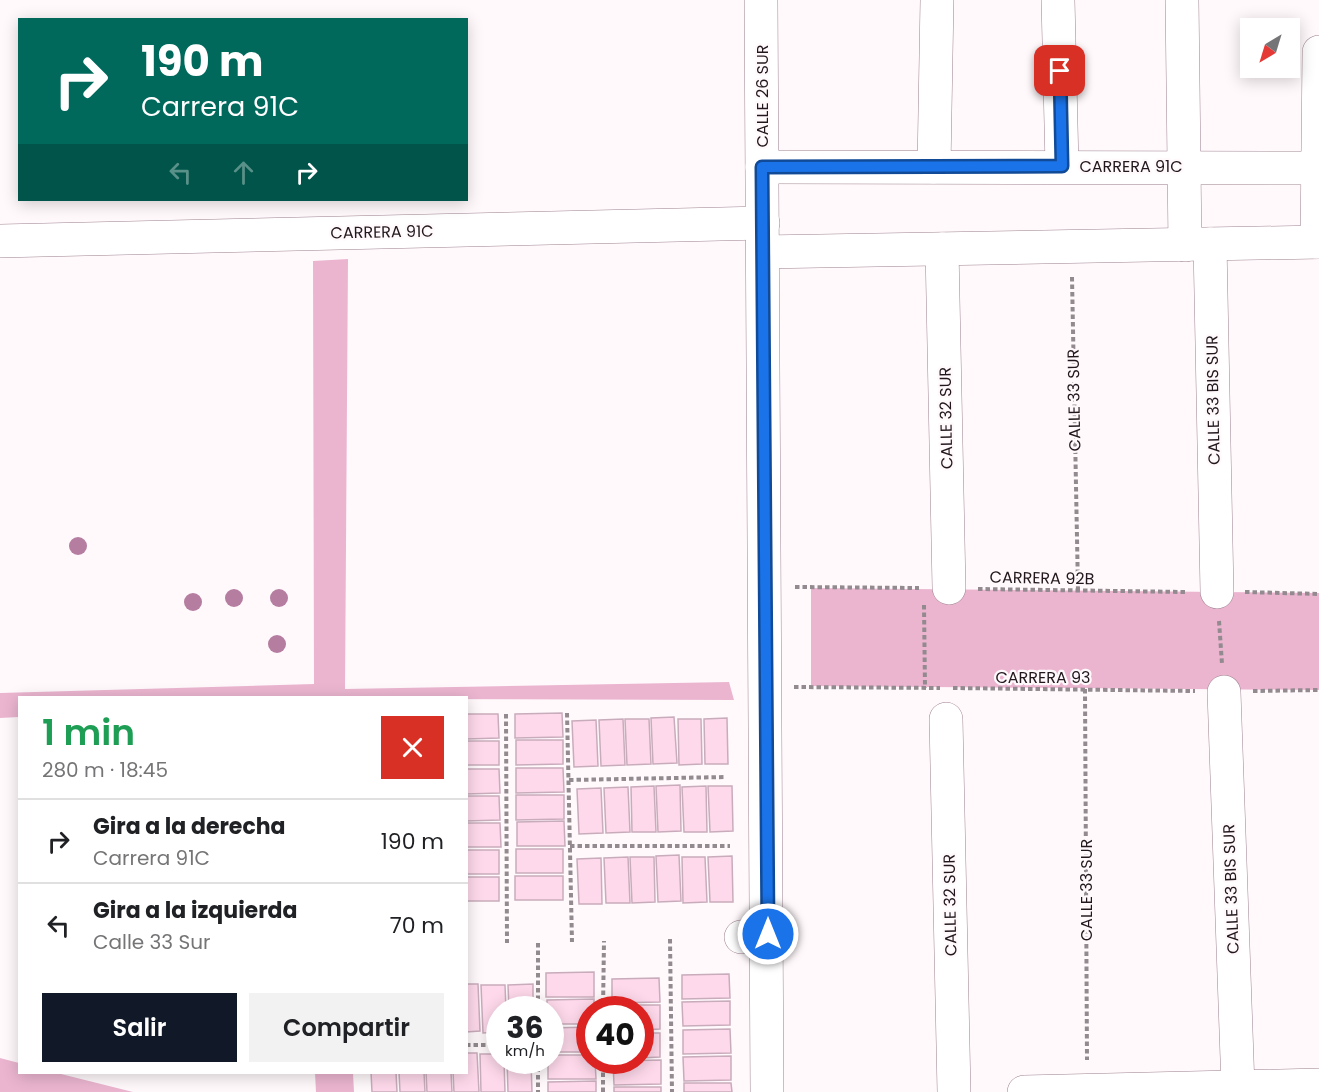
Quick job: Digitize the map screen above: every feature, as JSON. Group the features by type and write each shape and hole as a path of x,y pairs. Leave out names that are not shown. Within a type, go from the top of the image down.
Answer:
{"street":[{"name":"CALLE 26 SUR","path":"761,0 766,688 754,936 767,1092"},
{"path":"934,167 937,0"},
{"path":"1058,0 1062,166"},
{"name":"CALLE 33 BIS SUR","path":"1182,0 1184,166 1198,244 1217,592"},
{"path":"1318,242 1319,52"},
{"name":"CARRERA 91C","path":"762,167 1318,167"},
{"name":"CARRERA 91C","path":"0,241 763,238 942,249 1318,242"},
{"name":"CALLE 32 SUR","path":"936,588 942,249"},
{"name":"CALLE 33 BIS SUR","path":"1224,692 1238,1087"},
{"name":"CALLE 32 SUR","path":"946,719 954,1092"},
{"path":"1024,1092 1319,1085"}],"path":[{"name":"CALLE 33 SUR","path":"1071,246 1078,590"},
{"name":"CARRERA 92B","path":"765,586 1319,594"},
{"path":"925,688 936,588"},
{"path":"1217,592 1224,692"},
{"name":"CARRERA 93","path":"766,688 1224,692 1319,690"},
{"name":"CALLE 33 SUR","path":"1085,689 1088,1090"},
{"path":"567,713 572,942"},
{"path":"506,714 507,943"},
{"path":"569,780 726,777"},
{"path":"570,846 730,846"},
{"path":"670,939 672,1092"},
{"path":"603,996 604,941"},
{"path":"538,943 538,996"},
{"path":"468,1045 486,1045"},
{"path":"538,1074 538,1092"},
{"path":"603,1074 603,1092"}],"shaded area":[{"path":"348,259 345,689 729,682 734,700 468,699 468,696 18,696 18,717 0,718 0,693 314,684 313,261"},
{"path":"811,588 1319,593 1319,690 811,686"},
{"path":"0,1058 18,1063 18,1074 61,1074 133,1092 0,1092"},
{"path":"315,1074 353,1074 354,1092 316,1092"}],"building":[{"path":"562,713 563,737 515,738 515,714"},
{"path":"468,714 498,714 499,738 468,739"},
{"path":"674,717 677,763 653,764 651,718"},
{"path":"727,718 728,764 705,764 704,719"},
{"path":"623,719 625,765 601,766 599,720"},
{"path":"625,719 649,719 651,764 627,765"},
{"path":"678,719 701,719 702,764 679,765"},
{"path":"596,720 598,766 574,767 572,721"},
{"path":"516,740 563,740 563,764 516,765"},
{"path":"468,741 499,741 499,765 468,765"},
{"path":"516,768 563,768 564,792 516,793"},
{"path":"468,769 499,769 500,793 468,794"},
{"path":"680,785 681,831 658,832 656,786"},
{"path":"654,786 656,832 632,832 631,787"},
{"path":"706,786 707,832 684,832 682,787"},
{"path":"708,786 732,786 733,831 710,832"},
{"path":"628,787 630,832 606,833 604,788"},
{"path":"601,788 603,833 579,834 577,789"},
{"path":"516,795 564,795 564,819 516,820"},
{"path":"468,796 499,796 500,820 468,821"},
{"path":"564,821 565,846 517,846 517,822"},
{"path":"468,823 500,823 501,847 468,847"},
{"path":"516,849 563,849 563,873 516,873"},
{"path":"468,850 499,850 499,874 468,874"},
{"path":"679,855 681,901 658,902 656,856"},
{"path":"732,856 733,902 710,902 708,857"},
{"path":"628,857 630,903 606,903 604,858"},
{"path":"630,857 654,857 655,902 632,903"},
{"path":"682,857 705,857 707,902 683,903"},
{"path":"601,858 602,904 579,904 577,859"},
{"path":"515,876 563,876 563,900 515,900"},
{"path":"468,877 499,877 499,901 468,901"},
{"path":"594,972 594,996 546,996 546,973"},
{"path":"729,974 730,998 682,999 682,975"},
{"path":"659,978 660,1002 654,1002 654,996 612,996 612,979"},
{"path":"468,984 478,984 480,1031 468,1032"},
{"path":"533,984 533,996 508,996 508,985"},
{"path":"481,985 505,985 505,996 486,996 486,1033 483,1033"},
{"path":"576,999 576,1024 564,1024 564,1000"},
{"path":"730,1001 730,1025 683,1026 682,1002"},
{"path":"654,1005 660,1005 660,1029 654,1029"},
{"path":"576,1027 576,1052 564,1052 564,1028"},
{"path":"730,1029 731,1053 683,1054 683,1030"},
{"path":"654,1033 660,1033 660,1057 654,1057"},
{"path":"468,1053 477,1053 479,1092 454,1092 453,1074 468,1074"},
{"path":"480,1054 486,1054 486,1074 504,1074 505,1092 481,1092"},
{"path":"564,1055 576,1055 576,1074 596,1074 596,1079 548,1079 548,1074 564,1074"},
{"path":"731,1056 731,1080 684,1081 683,1057"},
{"path":"654,1060 661,1060 661,1084 614,1085 614,1074 654,1074"},
{"path":"371,1074 396,1074 397,1092 372,1092"},
{"path":"399,1074 424,1074 425,1092 400,1092"},
{"path":"426,1074 451,1074 452,1092 427,1092"},
{"path":"507,1074 531,1074 532,1092 508,1092"},
{"path":"596,1081 596,1092 548,1092 548,1082"},
{"path":"684,1083 731,1083 732,1092 684,1092"},
{"path":"614,1087 661,1087 661,1092 614,1092"}],"route":[{"path":"768,934 762,167 1062,166 1060,71"}]}
